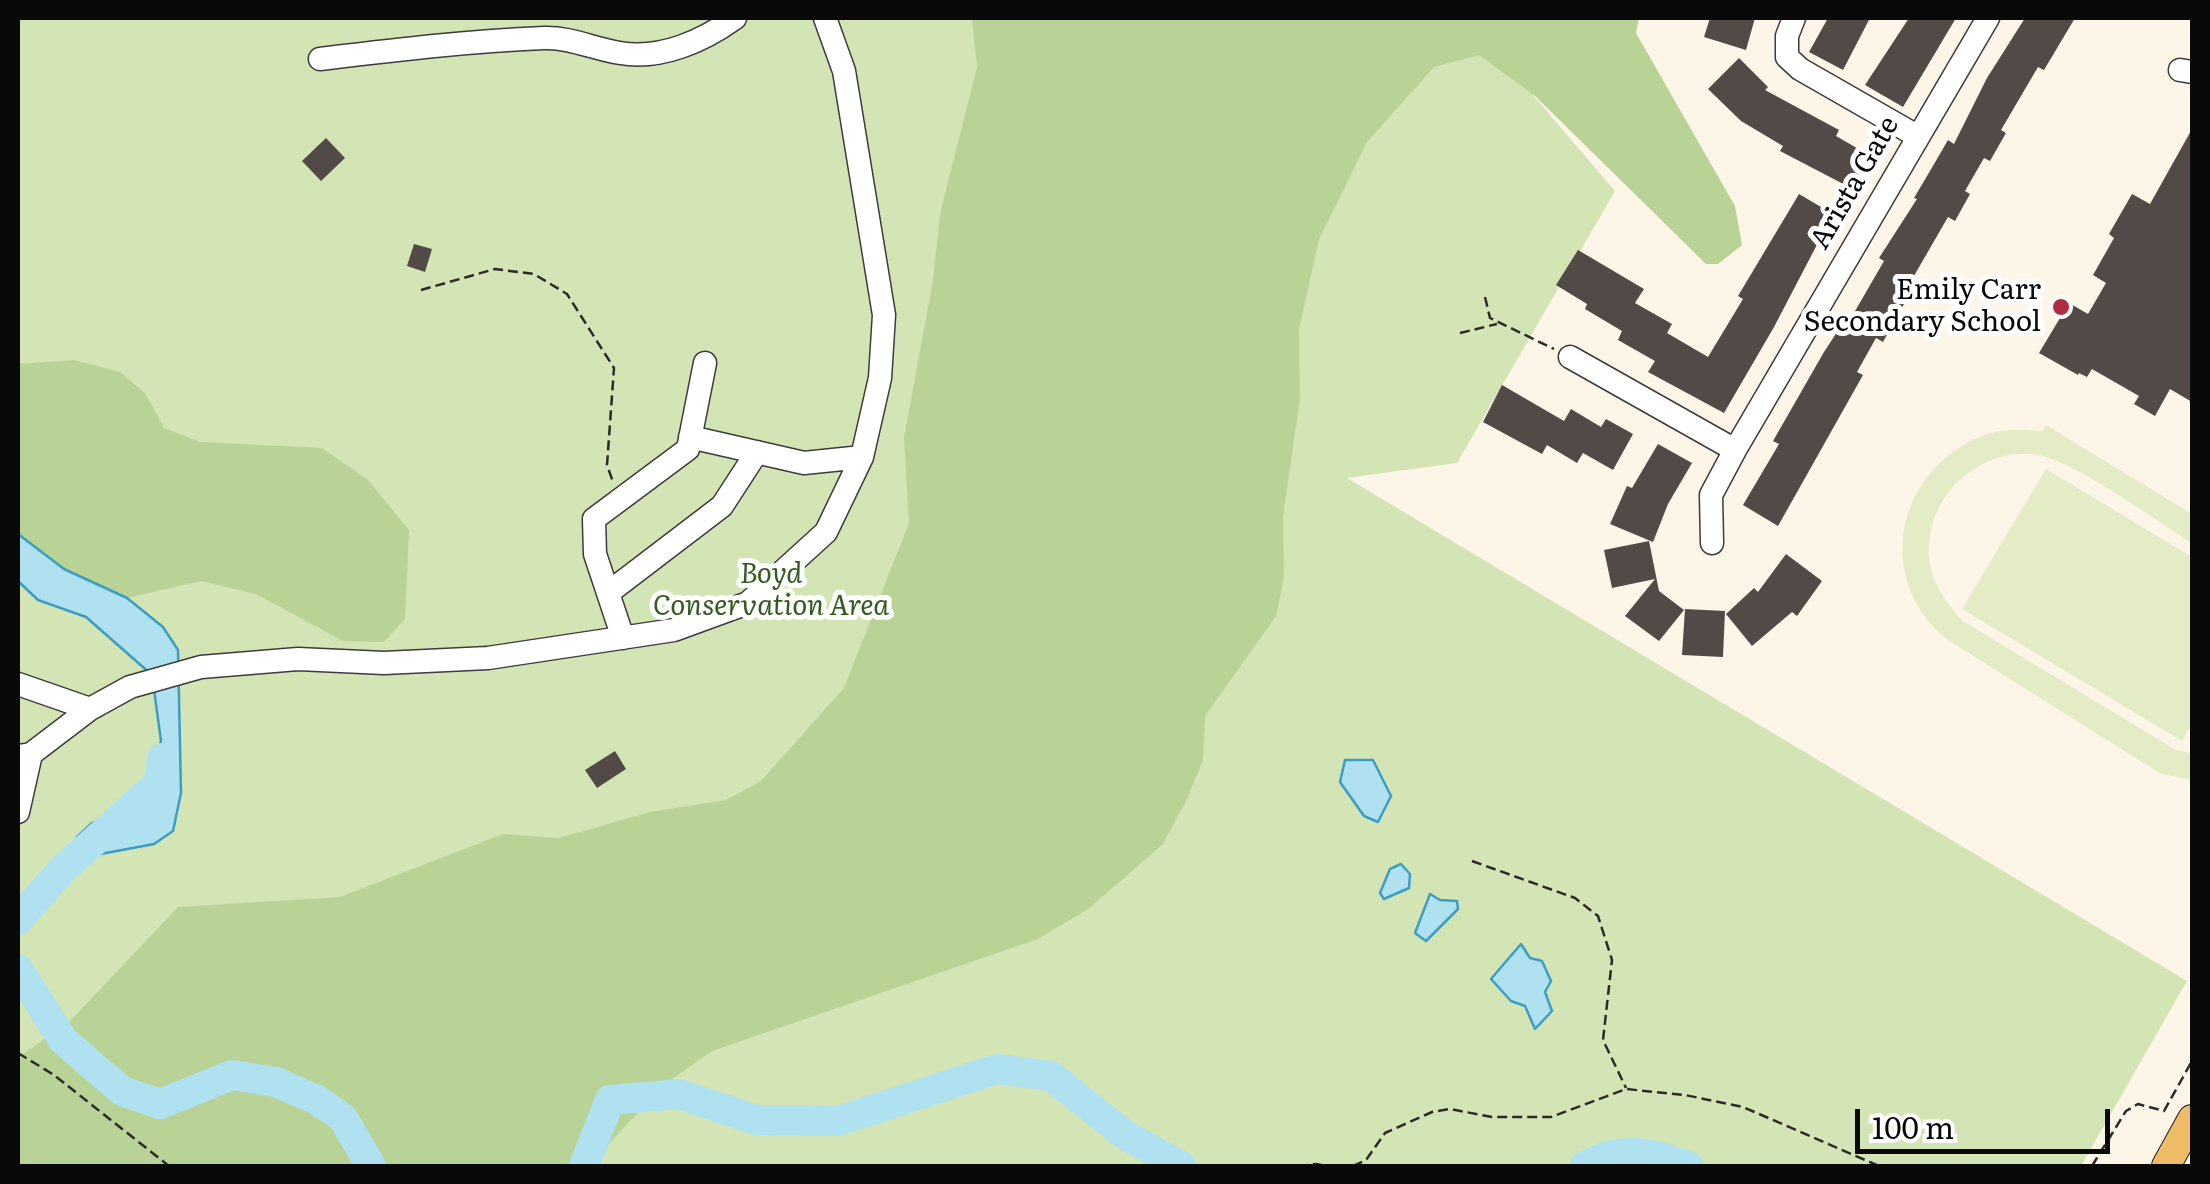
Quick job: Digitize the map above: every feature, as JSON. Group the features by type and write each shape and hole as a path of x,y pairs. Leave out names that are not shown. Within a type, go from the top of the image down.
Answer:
{"main road":[{"path":"2166,1166 2192,1119"}],"street":[{"path":"320,60 465,42 557,38 624,54 677,49 714,33 735,18"},
{"path":"18,812 24,755 90,709 130,687 200,668 298,660 384,663 488,658 674,630 748,603 826,532 862,457 880,378 884,315 844,71 825,18"},
{"path":"1794,18 1787,36 1787,56 1800,69 1917,136"},
{"name":"Arista Gate","path":"1712,542 1711,495 1988,18"},
{"path":"1570,356 1735,450"},
{"path":"623,638 594,554 594,519 688,449 705,363"},
{"path":"690,437 804,463 862,457"},
{"path":"608,593 722,506 757,452"},
{"path":"18,684 90,709"}],"path":[{"path":"421,290 494,269 534,274 568,294 614,368 607,465 619,500"},
{"path":"1485,297 1490,318 1570,356"},
{"path":"1460,333 1499,324"},
{"path":"1472,861 1575,898 1598,916 1612,960 1604,1040 1626,1089"},
{"path":"18,1053 169,1166"},
{"path":"2092,1166 2126,1112 2138,1104 2164,1112 2192,1061"},
{"path":"1352,1166 1366,1160 1385,1133 1432,1112 1450,1109 1492,1117 1552,1116 1626,1089 1743,1107 1879,1166"},
{"path":"1298,1166 1328,1166"}],"green space":[{"name":"Boyd Conservation Area","path":"18,18 1571,18 1533,95 1615,191 1457,463 1347,478 2187,981 2081,1166 18,1166"},
{"path":"972,18 1639,18 1636,33 1735,206 1742,245 1718,264 1706,264 1534,95 1479,55 1434,67 1367,142 1319,239 1299,329 1300,399 1283,516 1284,578 1276,616 1205,716 1203,760 1163,844 1088,909 1038,939 712,1051 665,1084 588,1166 18,1166 18,1058 72,1019 178,907 340,897 503,834 559,838 650,812 726,800 761,781 844,688 909,523 904,438 933,280 940,214 977,67"},
{"path":"74,360 120,372 145,393 164,428 200,442 322,448 368,480 409,530 405,619 384,642 343,641 256,594 201,581 127,598 64,569 18,534 18,364"},
{"path":"2046,425 2192,514 2192,543 2068,466 2032,454 2009,455 1969,473 1941,505 1932,525 1929,546 1936,584 1963,621 2176,750 2192,753 2192,780 2161,774 1948,640 1924,615 1909,588 1903,558 1904,529 1913,500 1929,474 1952,452 1989,433 2042,431"},
{"path":"2046,469 2192,557 2192,724 2182,741 1962,609"}],"water":[{"path":"18,534 64,569 127,598 163,627 178,650 181,793 173,831 154,844 90,856 61,871 77,837 92,823 131,811 149,793 161,741 152,675 86,617 38,600 18,581"},
{"path":"1345,760 1373,760 1391,796 1378,822 1364,816 1340,782"},
{"path":"1401,864 1410,874 1409,888 1384,899 1380,893 1390,869"},
{"path":"1430,894 1440,900 1457,901 1458,909 1426,941 1415,933"},
{"path":"1521,944 1530,958 1542,961 1551,981 1545,992 1552,1011 1535,1029 1525,1006 1511,1001 1491,979"}],"building":[{"path":"1710,18 1755,18 1746,50 1704,37"},
{"path":"1828,18 1870,18 1843,70 1809,52"},
{"path":"1909,18 1956,18 1903,107 1865,85"},
{"path":"2025,18 2075,18 2044,70 2038,67 2001,130 2006,133 1990,161 1984,158 1965,191 1970,194 1955,221 1948,217 1911,281 1915,284 1883,342 1876,338 1857,372 1863,375 1778,526 1743,505 1779,444 1773,441 1824,352 1843,323 1847,325 1884,261 1879,258 1917,199 1914,198 1948,140 1954,144 1987,78"},
{"path":"1739,58 1768,87 1765,90 1839,130 1836,136 1869,155 1851,188 1780,151 1783,146 1741,121 1708,89"},
{"path":"2192,129 2192,402 2170,389 2155,416 2134,404 2139,396 2092,369 2087,377 2078,375 2039,353 2069,303 2088,314 2106,283 2093,275 2114,238 2109,234 2132,194 2150,204"},
{"path":"326,138 345,158 321,181 302,161"},
{"path":"1799,194 1833,214 1724,413 1648,372 1655,361 1618,340 1622,331 1585,309 1587,304 1556,285 1578,250 1644,289 1635,303 1672,324 1667,333 1708,357 1743,299 1738,296"},
{"path":"414,244 432,249 425,272 407,266"},
{"path":"1502,385 1564,421 1571,409 1601,427 1606,419 1633,434 1613,470 1583,453 1577,463 1547,445 1542,454 1483,422"},
{"path":"1658,444 1692,463 1668,504 1653,542 1610,524 1627,486 1632,488"},
{"path":"1649,541 1659,591 1684,610 1659,641 1625,616 1655,579 1612,588 1604,550"},
{"path":"1786,554 1822,581 1797,616 1792,612 1752,646 1726,614 1754,588 1758,592"},
{"path":"1685,609 1725,611 1723,657 1682,655"},
{"path":"615,751 626,769 597,788 585,770"}],"waterway":[{"path":"18,920 61,871 160,782 162,758"},
{"path":"18,969 63,1040 122,1091 160,1104 232,1075 276,1082 317,1100 343,1118 371,1166"},
{"path":"584,1166 610,1100 679,1094 756,1120 838,1121 997,1069 1051,1076 1125,1135 1181,1166"},
{"path":"1585,1166 1624,1153 1661,1157 1688,1166"}],"place":[{"name":"Emily Carr Secondary School","path":"2061,307"}]}
